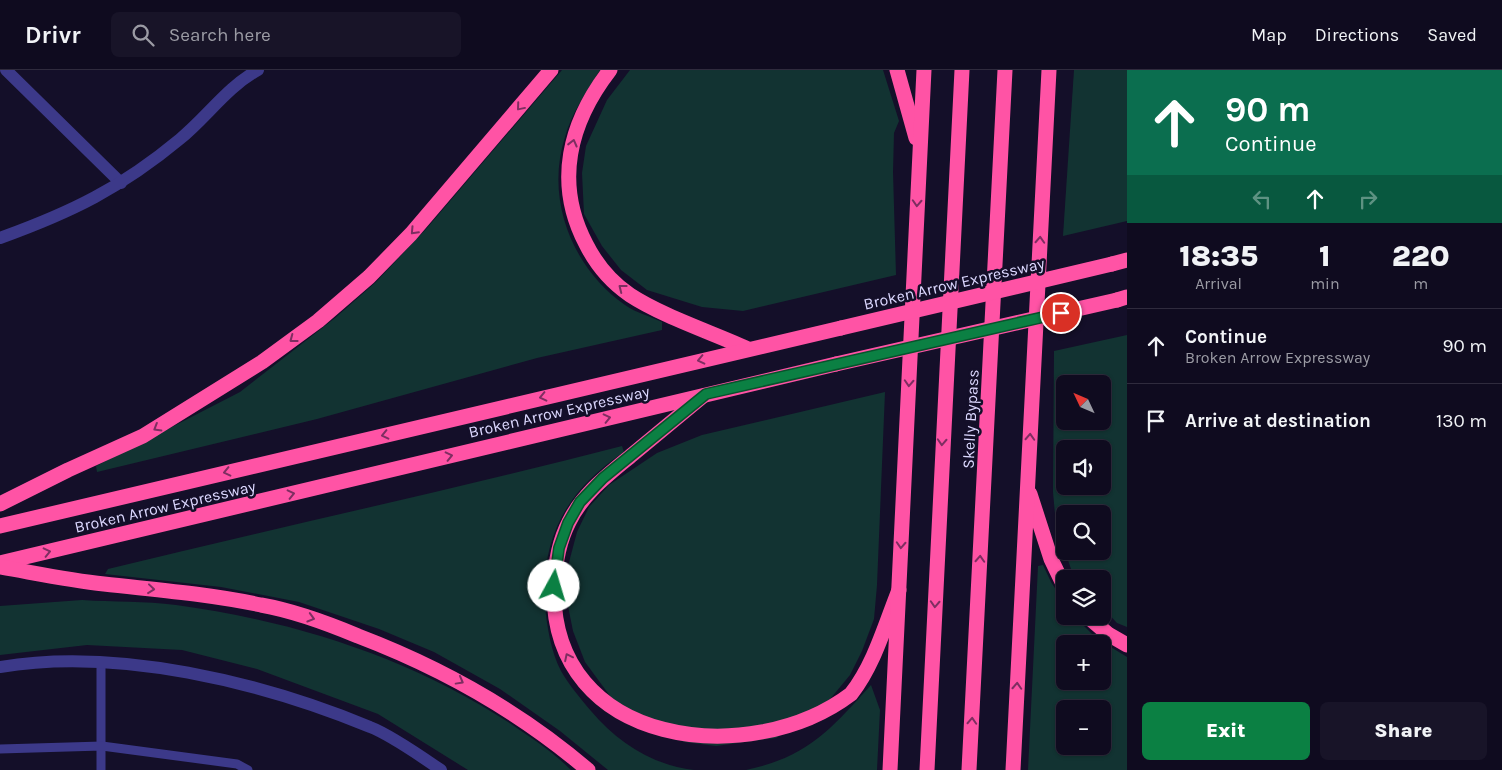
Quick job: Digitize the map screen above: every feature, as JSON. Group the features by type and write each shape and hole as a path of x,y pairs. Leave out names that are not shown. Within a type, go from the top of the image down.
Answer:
{"highway":[{"path":"0,504 68,470 143,436 262,362 318,321 369,277 411,234 551,70"},
{"path":"610,70 587,107 575,135 569,160 567,184 571,209 579,231 600,267 630,295 648,305 748,349"},
{"path":"897,70 920,154"},
{"path":"890,770 924,70"},
{"name":"Skelly Bypass","path":"927,770 962,70"},
{"name":"Skelly Bypass","path":"969,770 1005,70"},
{"path":"1013,770 1049,70"},
{"name":"Broken Arrow Expressway","path":"0,526 1127,260"},
{"name":"Broken Arrow Expressway","path":"0,563 706,394 1122,299"},
{"path":"632,734 610,718 592,699 576,674 563,646 557,625 554,600 554,572 559,548 568,523 580,502 603,478 706,394"},
{"path":"1027,486 1056,570"},
{"path":"0,567 103,584 163,590 262,605 320,621 398,651 457,679 512,712 556,742 588,770"},
{"path":"808,734 835,713 861,680 898,590"},
{"path":"1098,625 1108,634 1127,645"}],"street":[{"path":"6,70 121,182"},
{"path":"0,238 70,211 121,182 182,138 236,85 258,70"},
{"path":"0,667 101,662 191,673 271,692 371,727 441,770"}],"lane":[{"path":"101,662 101,770"},
{"path":"0,749 102,746 248,770"}],"green space":[{"path":"562,70 600,70 572,119 565,137 560,161 558,184 561,208 568,230 577,252 590,272 606,290 629,308 662,322 662,330 537,358 317,419 97,472 96,466 240,392 335,318 376,282 427,228"},
{"path":"630,70 883,70 899,121 894,133 893,172 896,275 743,311 702,307 647,290 621,270 602,246 584,214 582,173 586,146 607,100"},
{"path":"1074,70 1127,70 1127,221 1063,236"},
{"path":"1127,335 1127,627 1117,623 1111,617 1111,570 1072,570 1068,560 1111,560 1111,505 1056,505 1056,525 1053,492 1054,351"},
{"path":"885,392 874,619 862,651 850,675 821,710 776,738 716,746 684,742 660,731 613,700 585,662 573,631 567,601 568,566 577,532 589,507 609,485 657,453 702,435"},
{"path":"622,446 624,452 587,482 573,499 553,536 545,580 545,605 550,639 564,676 591,711 612,733 636,750 650,757 664,763 694,770 608,770 560,731 500,689 434,652 379,629 299,602 221,587 105,574 108,569"},
{"path":"1043,565 1056,590 1056,625 1083,625 1093,635 1056,635 1056,690 1111,690 1111,647 1127,657 1127,770 1028,770 1038,566"},
{"path":"82,600 176,605 220,612 308,632 351,646 433,680 473,701 535,740 571,770 468,770 378,714 257,669 182,650 87,645 0,655 0,606"},
{"path":"871,685 880,710 877,770 746,770 786,757 817,739"}],"route":[{"path":"554,586 554,572 559,548 568,523 580,502 603,478 706,394 1061,313"}]}
